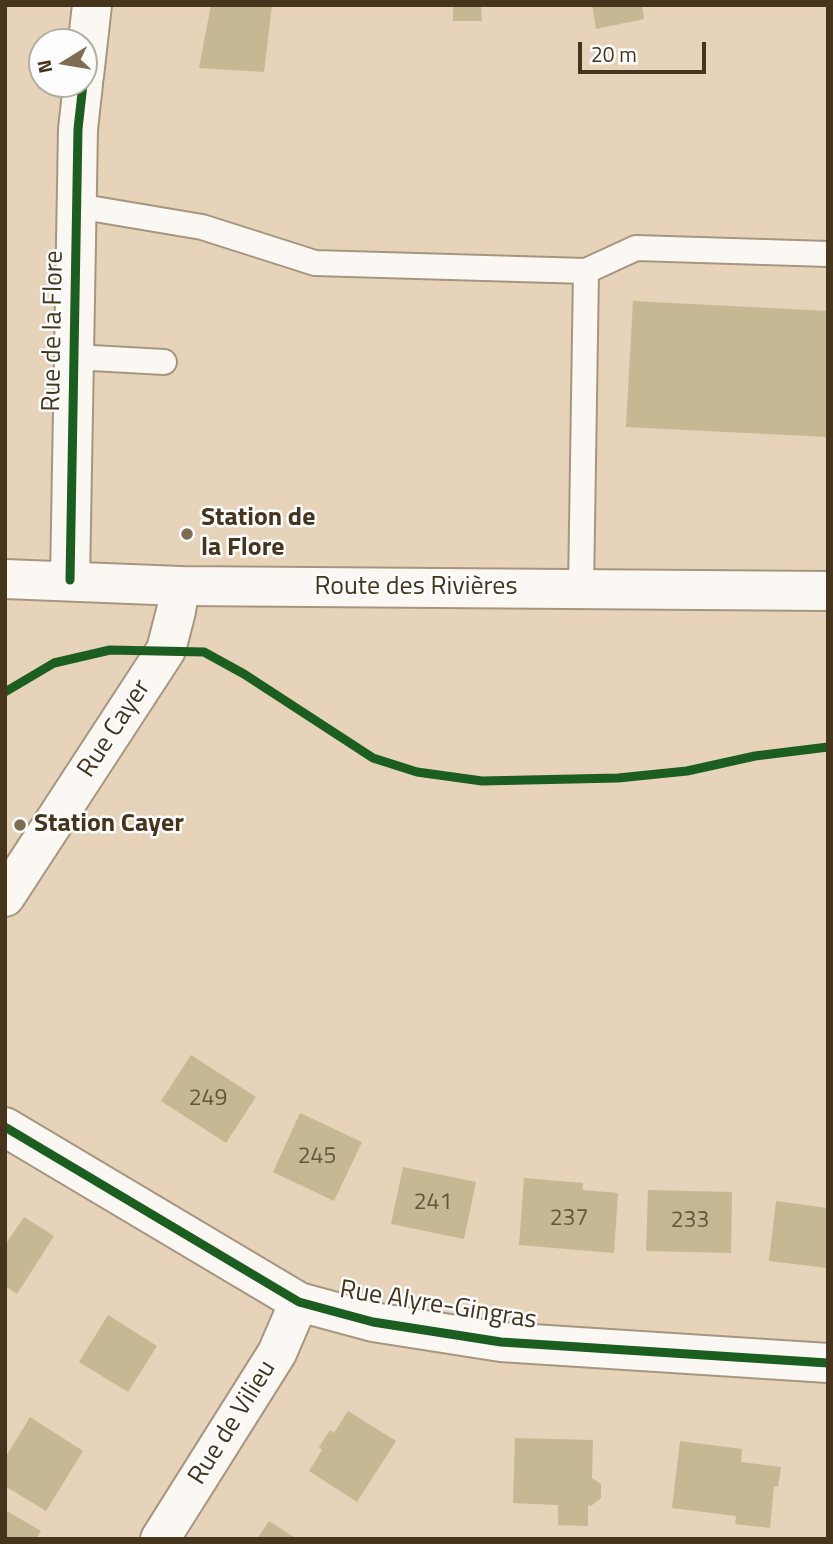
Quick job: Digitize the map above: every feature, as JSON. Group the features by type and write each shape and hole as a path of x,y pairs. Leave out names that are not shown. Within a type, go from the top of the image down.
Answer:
{"street":[{"path":"89,28 92,5"},
{"name":"Rue de la Flore","path":"70,580 78,129 81,98"},
{"name":"Route des Rivières","path":"5,579 180,586 828,591"},
{"name":"Rue Cayer","path":"5,897 166,650 180,586"},
{"name":"Rue Alyre-Gingras","path":"5,1127 299,1302 373,1322 501,1342 828,1363"},
{"name":"Rue de Vilieu","path":"160,1539 277,1353 299,1302"}],"lane":[{"path":"77,206 202,227 315,263 586,271 636,248 828,254"},
{"path":"581,589 586,271"},
{"path":"74,357 164,362"}],"building":[{"path":"211,5 272,5 264,72 199,68"},
{"path":"453,5 481,5 482,21 453,21"},
{"path":"592,5 642,5 644,19 596,29"},
{"path":"633,301 828,311 828,437 626,427"},
{"path":"191,1055 256,1097 226,1143 161,1101"},
{"path":"300,1113 362,1142 334,1201 273,1172"},
{"path":"403,1167 476,1182 464,1239 391,1224"},
{"path":"524,1178 583,1183 583,1190 618,1193 614,1253 519,1245"},
{"path":"648,1190 732,1192 731,1253 646,1251"},
{"path":"776,1201 828,1208 828,1268 769,1261"},
{"path":"24,1217 54,1236 17,1294 5,1286 5,1245"},
{"path":"108,1315 157,1346 128,1392 79,1362"},
{"path":"348,1411 396,1441 357,1502 309,1471 330,1430 334,1433"},
{"path":"30,1417 83,1451 46,1511 5,1486 5,1458"},
{"path":"515,1438 593,1440 592,1478 601,1484 601,1498 591,1506 588,1505 588,1526 558,1525 558,1505 513,1503"},
{"path":"680,1441 742,1449 741,1462 781,1467 778,1487 774,1486 770,1528 735,1524 736,1516 672,1508"},
{"path":"5,1510 41,1531 36,1539 5,1539"},
{"path":"269,1521 297,1539 257,1539"}],"cycle path":[{"path":"70,580 78,129 81,98"},
{"path":"5,692 54,663 110,650 204,652 244,674 373,758 417,772 482,781 618,778 687,771 755,756 828,747"},
{"path":"5,1127 299,1302 373,1322 501,1342 828,1363"}],"place":[{"name":"Station de la Flore","path":"187,534"},
{"name":"Station Cayer","path":"20,825"}]}
